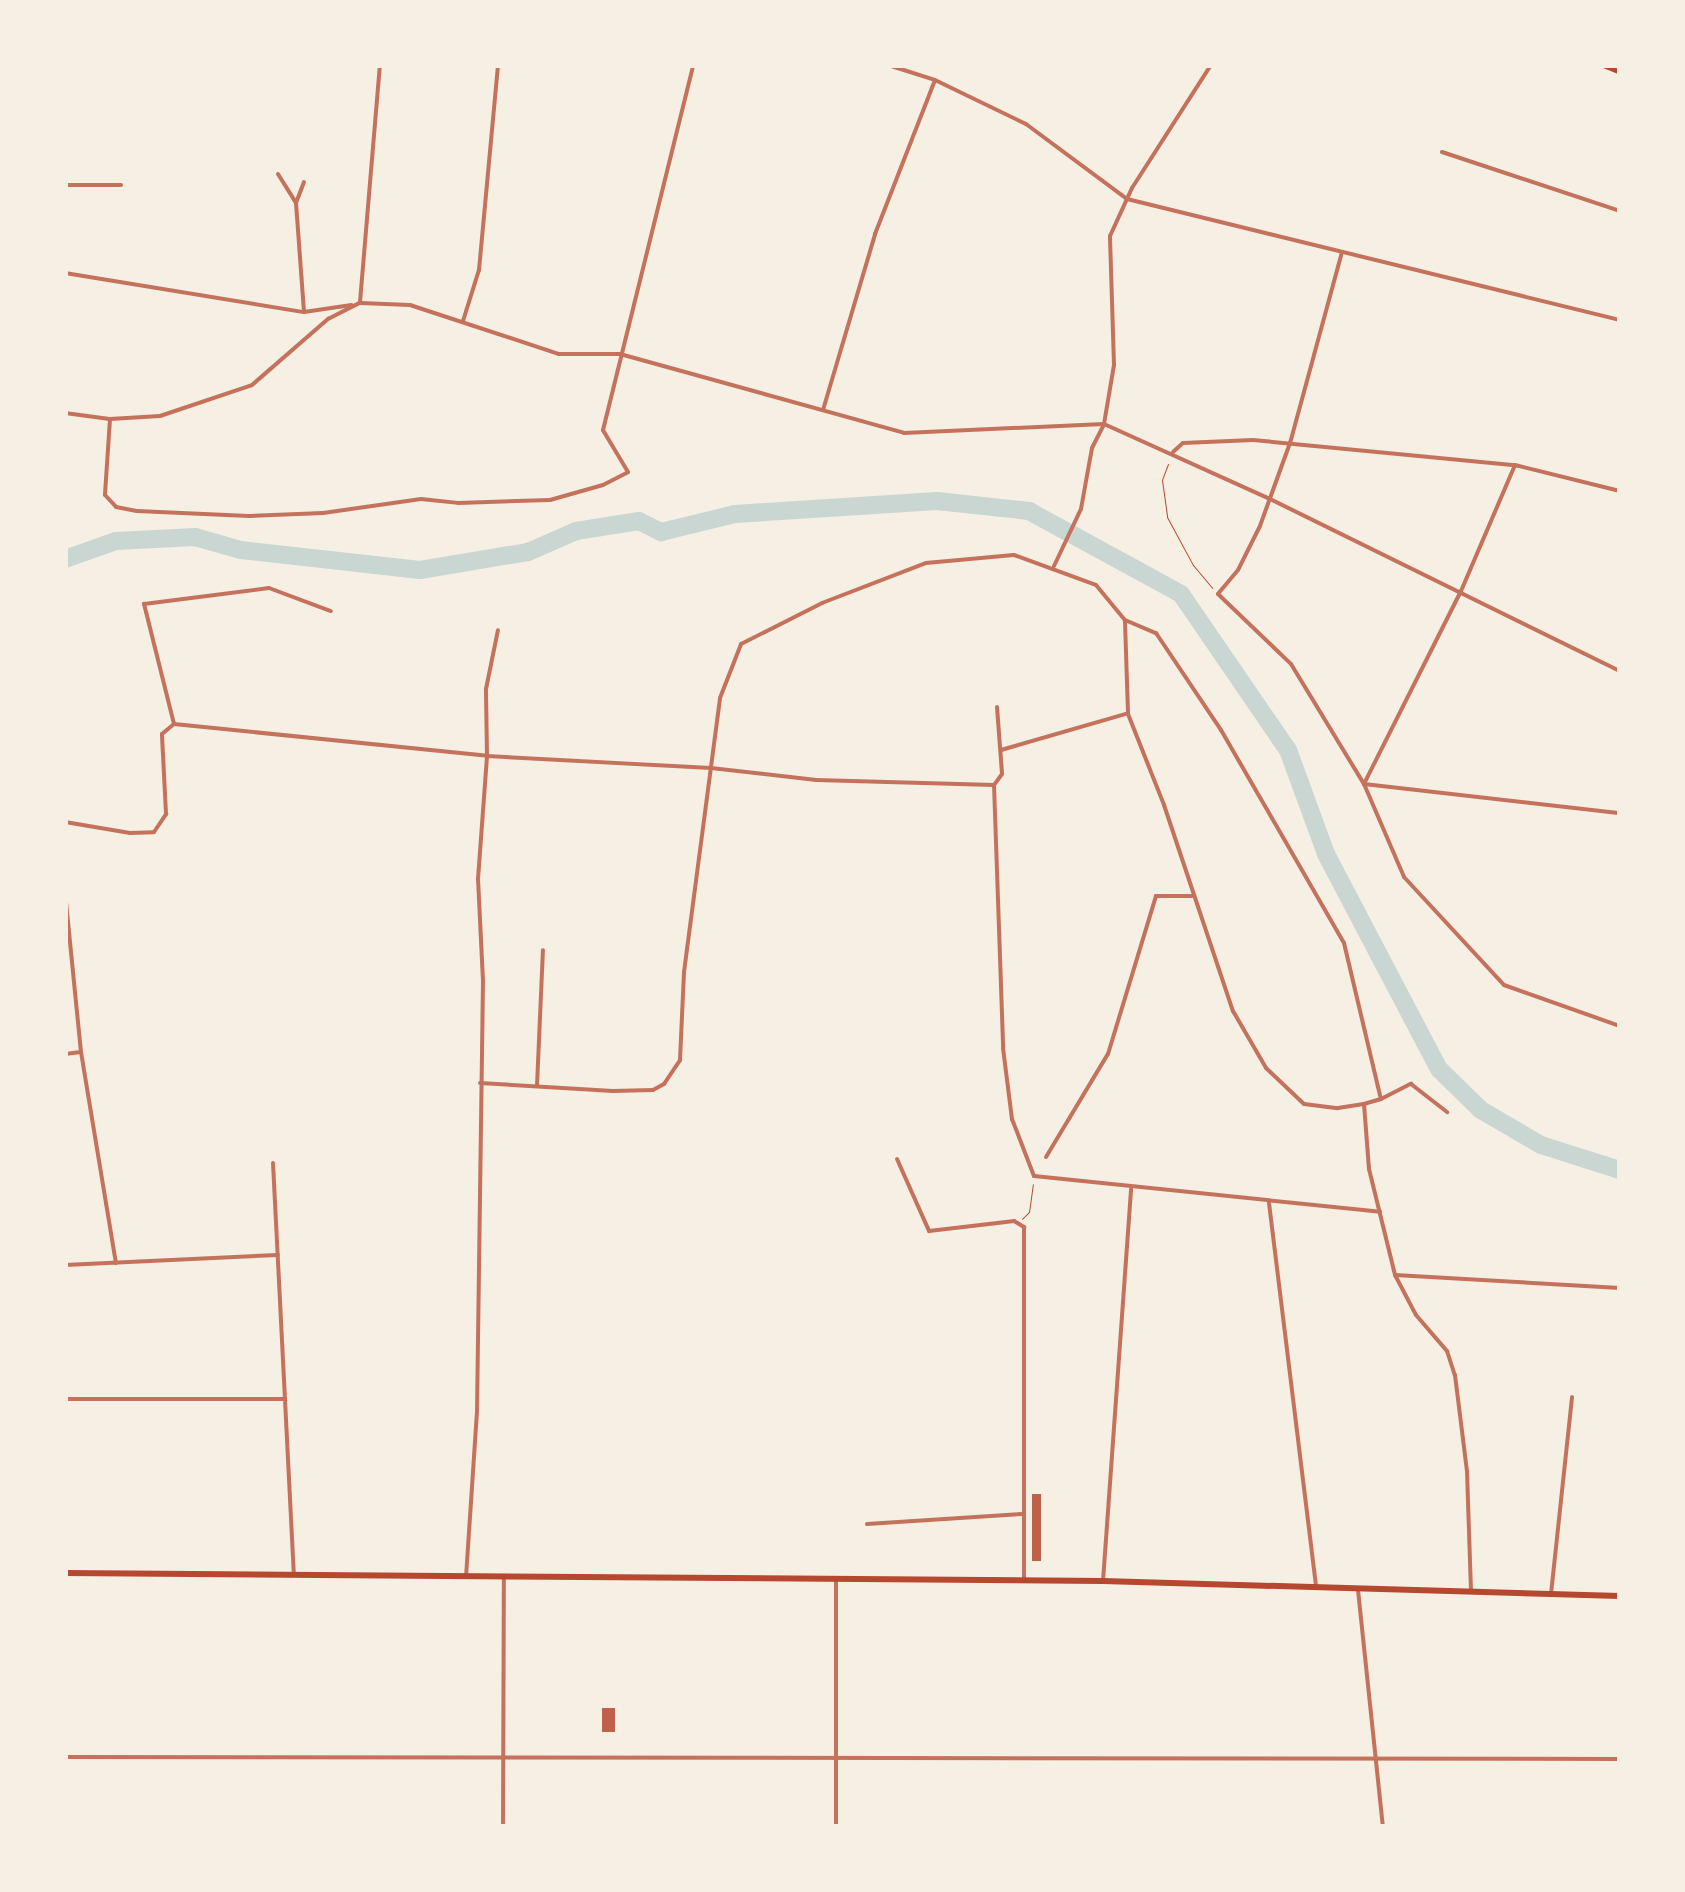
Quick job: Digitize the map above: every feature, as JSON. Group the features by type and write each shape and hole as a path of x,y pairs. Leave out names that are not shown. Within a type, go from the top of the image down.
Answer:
{"highway":[{"path":"65,1573 1103,1581 1620,1596"}],"main road":[{"path":"1603,65 1620,72"}],"street":[{"path":"360,304 380,65"},
{"path":"463,320 479,270 498,65"},
{"path":"110,419 105,495 116,507 137,511 268,516 323,513 421,499 550,500 603,485 628,472 603,430 693,65"},
{"path":"888,65 935,80 1026,124 1128,198 1620,320"},
{"path":"1054,567 1081,508 1092,448 1104,424 1114,365 1110,236 1128,198 1212,65"},
{"path":"823,410 875,234 935,80"},
{"path":"1442,152 1620,211"},
{"path":"278,174 296,203"},
{"path":"304,182 296,203 304,312"},
{"path":"65,185 121,185"},
{"path":"1342,252 1290,444 1251,550 1218,594 1292,664 1364,784 1404,877 1504,985 1620,1026"},
{"path":"65,273 304,312 360,304 410,305 559,354 620,354 904,433 1104,424 1268,498 1620,671"},
{"path":"65,413 110,419 160,416 252,386 328,319 360,304"},
{"path":"1171,454 1182,443 1290,444 1515,465 1620,491"},
{"path":"1364,784 1461,591 1515,465"},
{"path":"480,1084 653,1090 676,1069 684,972 720,698 741,644 822,603 926,563 1014,555 1096,585 1125,620 1156,633 1222,730 1344,942 1380,1100"},
{"path":"174,724 144,604 268,588 331,610"},
{"path":"1125,620 1128,714 1164,805 1232,1011 1266,1068 1304,1104 1338,1108 1364,1104 1411,1084 1446,1112"},
{"path":"466,1576 477,1410 483,982 478,878 487,756 486,689 498,630"},
{"path":"997,707 1002,774 994,785 1003,1048 1012,1119 1034,1176 1380,1212"},
{"path":"1001,750 1033,737 1128,714"},
{"path":"65,822 130,833 154,832 166,814 162,734 174,724 487,756 712,768 816,780 994,785"},
{"path":"1364,784 1620,813"},
{"path":"65,892 81,1052 116,1262"},
{"path":"1046,1157 1108,1054 1156,896 1192,896"},
{"path":"538,1086 543,950"},
{"path":"65,1054 81,1052"},
{"path":"1364,1104 1369,1169 1395,1275 1416,1314 1446,1352 1455,1375 1467,1471 1471,1590"},
{"path":"897,1159 929,1231 1020,1222 1027,1240 1024,1581"},
{"path":"274,1163 294,1574"},
{"path":"1103,1581 1130,1188"},
{"path":"1270,1203 1316,1585"},
{"path":"65,1265 278,1256"},
{"path":"1395,1275 1620,1288"},
{"path":"1551,1594 1572,1397"},
{"path":"65,1399 286,1399"},
{"path":"867,1524 1024,1514"},
{"path":"503,1827 504,1577"},
{"path":"836,1579 836,1827"},
{"path":"1357,1586 1383,1827"},
{"path":"65,1757 1620,1758"}],"path":[{"path":"1171,454 1162,480 1168,516 1193,565 1218,594"},
{"path":"1020,1222 1030,1212 1034,1176"}],"building":[{"path":"1032,1494 1041,1494 1041,1561 1032,1561"},
{"path":"602,1708 615,1708 615,1732 602,1732"}],"waterway":[{"path":"65,559 116,541 195,537 241,550 420,570 528,552 576,531 639,521 661,532 735,514 937,501 1029,511 1181,594 1288,750 1326,854 1439,1069 1481,1110 1541,1145 1620,1170"}]}
